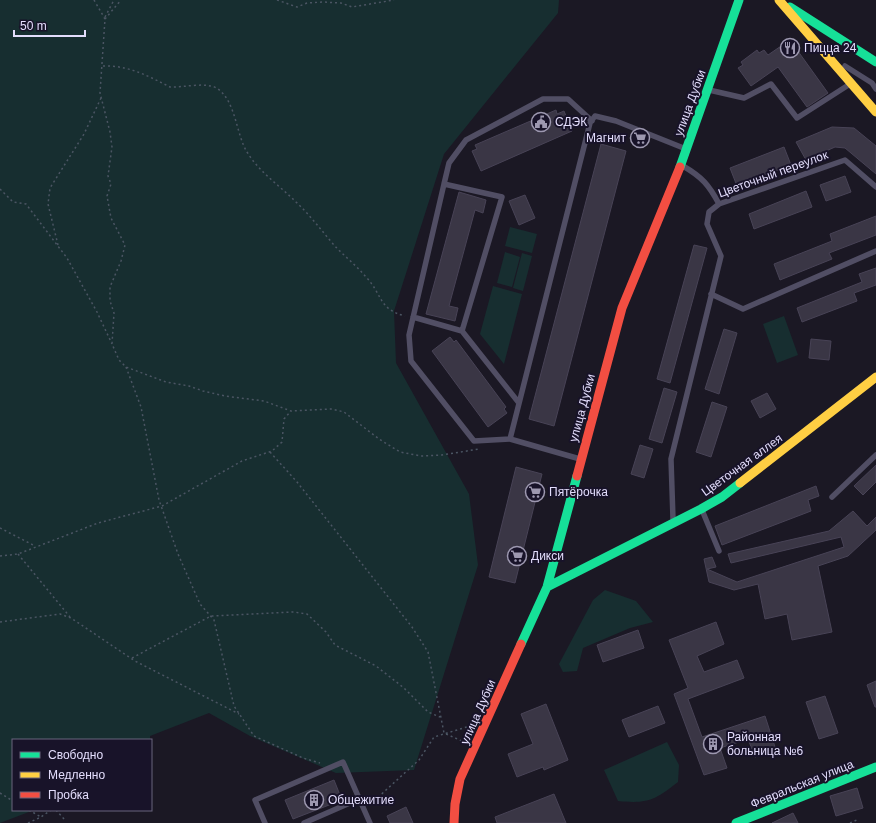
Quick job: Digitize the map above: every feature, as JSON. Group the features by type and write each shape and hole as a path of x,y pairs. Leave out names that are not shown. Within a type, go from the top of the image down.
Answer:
{"street":[{"name":"улица Дубки","path":"454,823 454,804 460,779 547,587 580,459 622,308 681,165 739,0"},
{"path":"781,2 850,84 873,103 876,112"},
{"path":"781,2 797,10 876,62"},
{"name":"Цветочная аллея","path":"547,587 673,522 702,509 722,497 876,377"},
{"name":"Февральская улица","path":"736,823 876,767"}],"lane":[{"path":"825,55 872,83 876,89"},
{"path":"708,90 744,98 771,84 797,118 850,84"},
{"path":"580,459 510,439 474,441 411,361 409,335 449,164 466,140 543,99 568,99 592,121"},
{"path":"510,439 592,121 595,116 616,121 686,150"},
{"name":"Цветочный переулок","path":"673,522 671,460 721,256 706,224 709,212 719,204 845,160 876,187"},
{"path":"681,165 697,174 710,186 719,204"},
{"path":"444,184 502,197 462,331"},
{"path":"711,294 743,309 876,251"},
{"path":"413,317 462,331 519,403"},
{"path":"832,497 876,455"},
{"path":"702,509 719,551"},
{"path":"265,823 255,800 343,762 370,823"},
{"path":"304,823 359,799"}],"path":[{"path":"94,0 105,19"},
{"path":"112,344 114,313 110,301 110,287 121,262 125,245 111,218 107,196 111,184 108,176 112,147 110,132 100,93 105,19 114,0"},
{"path":"105,19 121,0"},
{"path":"277,0 297,7 307,3 324,2 341,3 352,7 394,0"},
{"path":"103,66 114,65 130,68 170,87 177,88 183,85 212,86 218,89 234,115 247,151 264,172 295,201 334,244 357,266 371,282 384,306 392,312 413,317"},
{"path":"58,247 48,204 50,188 84,134 101,98"},
{"path":"0,189 13,202 26,204 67,258 97,312 119,360 126,367 166,382 189,386 225,396 264,401 292,410 332,409 344,412 379,439 400,452 421,456 442,455 483,448"},
{"path":"126,367 141,407 158,500 162,506 185,569 200,604 214,620 234,706 254,736 303,758 331,766"},
{"path":"0,556 18,554 98,523 162,506 242,461 270,452 282,442 284,419 292,410"},
{"path":"270,452 297,482 416,633 428,652 444,733 475,748"},
{"path":"0,528 36,547"},
{"path":"18,554 71,618"},
{"path":"132,658 211,616 294,612 307,614 326,632 335,644 376,666 404,688 428,712 440,717"},
{"path":"0,622 60,614 71,618 132,658 240,714"},
{"path":"362,806 375,800 419,760 434,737 487,720"},
{"path":"0,794 12,800"},
{"path":"31,811 41,817"},
{"path":"28,823 50,811"},
{"path":"57,811 65,820"},
{"path":"850,823 859,819"}],"green space":[{"path":"0,0 559,0 558,13 444,154 394,311 396,363 469,494 478,565 414,770 336,773 250,736 209,713 150,736 150,739 12,739 12,811 31,811 0,823"},
{"path":"510,227 537,234 532,253 505,246"},
{"path":"505,252 520,257 512,287 497,283"},
{"path":"522,253 532,256 523,291 513,288"},
{"path":"493,286 522,294 504,364 480,334"},
{"path":"784,316 798,355 777,363 763,324"},
{"path":"605,590 636,601 653,622 630,628 583,648 577,671 563,672 559,664 593,600"},
{"path":"667,742 679,765 678,782 657,797 651,799 637,802 618,801 604,770"}],"building":[{"path":"784,44 786,47 790,44 793,49 795,47 828,93 807,107 778,67 751,86 738,68 743,65 741,62 757,50 759,53 764,50 768,55"},
{"path":"556,110 557,114 564,111 572,131 481,171 472,151 477,149 475,145"},
{"path":"832,127 854,128 876,146 876,174 845,148 835,147 806,160 796,142"},
{"path":"601,144 626,151 554,426 529,419"},
{"path":"784,147 791,165 737,186 730,168"},
{"path":"845,176 851,192 826,201 820,185"},
{"path":"806,191 812,207 754,229 749,214"},
{"path":"459,192 486,200 483,213 475,210 449,306 458,308 455,321 426,314"},
{"path":"525,195 535,218 519,225 509,201"},
{"path":"876,216 876,235 829,253 832,259 780,280 774,264 832,241 830,234"},
{"path":"694,245 707,248 670,383 657,379"},
{"path":"876,268 876,285 854,293 857,301 802,322 797,308 862,282 859,274"},
{"path":"724,329 737,333 719,394 705,389"},
{"path":"450,337 454,342 456,340 506,407 504,409 507,413 488,427 432,351"},
{"path":"811,339 831,341 829,360 809,358"},
{"path":"664,388 677,392 662,443 649,439"},
{"path":"767,393 776,409 760,418 751,401"},
{"path":"712,402 727,407 711,457 696,452"},
{"path":"640,445 653,449 644,478 631,474"},
{"path":"876,465 876,482 863,495 854,486"},
{"path":"516,467 542,474 515,583 489,577"},
{"path":"816,486 819,496 808,500 811,511 722,545 715,526"},
{"path":"853,511 867,526 876,517 876,530 848,556 818,566 832,632 792,640 787,614 765,619 758,584 734,590 709,582 704,559 712,557 716,567 707,569 737,582 844,547 841,537 731,563 728,554 829,531"},
{"path":"716,622 724,644 697,656 704,672 737,660 744,678 688,699 702,737 765,716 776,750 755,757 748,739 720,748 727,768 704,775 674,694 688,688 669,640"},
{"path":"638,630 644,648 603,662 597,645"},
{"path":"876,681 876,707 875,707 867,685"},
{"path":"825,696 838,733 819,739 806,702"},
{"path":"546,704 568,760 544,770 543,767 517,777 508,754 533,744 521,714"},
{"path":"658,706 665,723 629,737 622,720"},
{"name":"Общежитие","path":"334,780 342,800 293,819 285,800"},
{"path":"857,788 863,808 836,816 830,796"},
{"path":"554,794 566,823 497,823 495,817"},
{"path":"406,807 413,823 390,823 387,816"},
{"path":"793,813 798,823 772,823"}],"traffic: fast":[{"path":"680,167 739,0"},
{"path":"790,7 876,62"},
{"path":"521,644 547,587 577,476"},
{"path":"547,587 701,509 722,497 740,483"},
{"path":"736,823 876,767"}],"traffic: slow":[{"path":"779,0 876,112"},
{"path":"740,483 876,377"}],"traffic: jam":[{"path":"577,476 622,308 680,167"},
{"path":"454,823 455,804 460,779 521,644"}],"place":[{"name":"Пицца 24","path":"790,48"},
{"name":"СДЭК","path":"541,122"},
{"name":"Магнит","path":"640,138"},
{"name":"Пятёрочка","path":"535,492"},
{"name":"Дикси","path":"517,556"},
{"name":"Районная больница №6","path":"713,744"},
{"name":"Общежитие","path":"314,800"}]}
